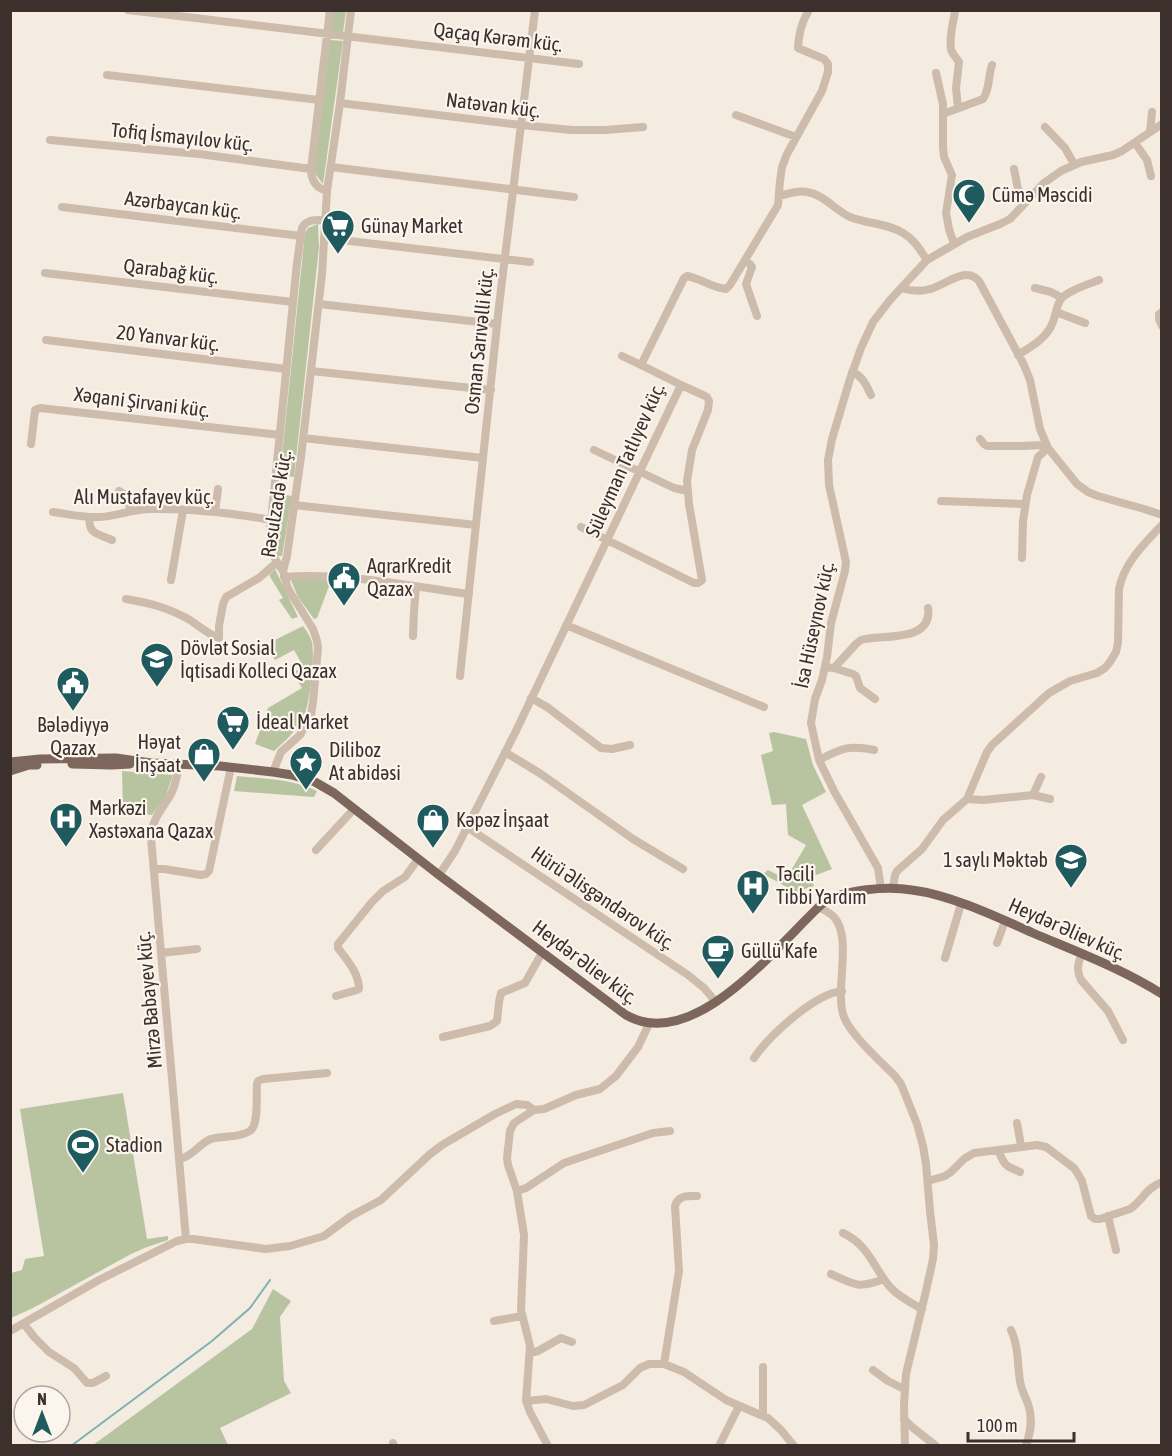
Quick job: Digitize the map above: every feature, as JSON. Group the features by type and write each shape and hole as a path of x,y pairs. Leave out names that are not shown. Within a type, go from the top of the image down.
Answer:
{"main road":[{"path":"10,762 40,759 116,758 151,763"},
{"name":"Heydər Əliev küç.","path":"151,763 231,767 273,772 315,782 328,789 626,1016 649,1024 678,1021 716,1002 758,968 818,907 835,896 893,888 924,892 1005,921 1082,953 1148,985 1161,994"},
{"path":"10,771 29,765 151,763"}],"street":[{"name":"Qaçaq Kərəm küç.","path":"128,10 579,63"},
{"path":"330,10 311,169 312,181 327,191 351,10"},
{"name":"Osman Sarıvəlli küç.","path":"460,676 497,324 535,10"},
{"name":"Süleyman Tatlıyev küç.","path":"439,874 455,851 505,752 681,385 641,365 684,278 692,277 720,289 726,289 778,206 782,167 822,91 828,72 828,64 824,59 798,48 799,33 809,10"},
{"path":"955,12 951,31 951,50 959,62 956,87 958,108"},
{"path":"942,114 983,99 987,93 992,65"},
{"path":"936,73 941,93 942,147 952,175 946,220 954,244"},
{"path":"107,75 319,100"},
{"name":"Natəvan küç.","path":"340,103 586,131 644,127"},
{"path":"1150,132 1152,112"},
{"path":"736,115 796,137"},
{"name":"İsa Hüseynov küç.","path":"881,889 878,868 819,760 811,723 812,713 830,668 831,623 845,572 846,562 829,485 828,460 836,422 852,372 873,322 927,260 967,237 1010,219 1044,183 1061,171 1074,164 1113,155 1135,143 1161,124"},
{"path":"1045,127 1065,148 1074,164"},
{"name":"Tofiq İsmayılov küç.","path":"50,140 199,154 311,169"},
{"path":"1135,143 1147,160 1150,176"},
{"path":"331,167 574,197"},
{"path":"1014,169 1018,189 1027,201"},
{"name":"Rəsulzadə küç.","path":"273,772 281,752 300,735 310,715 313,702 317,641 313,629 290,592 283,574 303,438 319,304 327,191"},
{"path":"779,196 807,192 817,195 840,212 852,217 896,229 913,241 927,260"},
{"name":"Azərbaycan küç.","path":"62,207 301,236"},
{"path":"325,220 306,222 302,228 286,369 270,549 283,574 338,577 469,594"},
{"path":"324,238 530,262"},
{"path":"745,260 752,267 746,284 757,316"},
{"name":"Qarabağ küç.","path":"45,273 293,302"},
{"path":"901,288 910,291 930,289 961,275 975,276 1030,380 1040,429 1047,447 1077,484 1088,492 1161,515"},
{"path":"1018,355 1045,335 1053,324 1062,298 1099,280"},
{"path":"1035,288 1051,292 1062,298"},
{"path":"319,304 497,324"},
{"path":"1056,312 1085,323"},
{"path":"1161,312 1159,319 1161,326"},
{"name":"20 Yanvar küç.","path":"46,340 286,369"},
{"path":"622,356 641,365"},
{"path":"311,371 490,390"},
{"path":"852,372 859,375 871,395"},
{"path":"581,526 694,583 702,580 687,481 692,450 708,410 709,401 707,397 681,385"},
{"name":"Xəqani Şirvani küç.","path":"31,444 36,410 40,408 280,435"},
{"path":"303,438 483,458"},
{"path":"980,439 987,446 1047,447"},
{"path":"1022,558 1025,504 1035,464 1047,447"},
{"path":"594,450 674,488 688,491"},
{"path":"215,512 218,489"},
{"path":"119,491 126,495 131,511"},
{"path":"941,501 1025,504"},
{"path":"294,505 476,525"},
{"name":"Alı Mustafayev küç.","path":"53,512 101,517 148,509 183,510 272,520"},
{"path":"171,580 183,510"},
{"path":"90,517 91,529 112,540"},
{"path":"893,888 897,871 922,849 943,820 967,799 992,745 1049,693 1070,681 1097,673 1110,662 1118,644 1121,580 1135,555 1161,525"},
{"path":"126,598 160,606 219,638 219,626 226,597 259,578 277,562"},
{"path":"413,636 416,587"},
{"path":"830,668 861,640 900,636 917,630 927,621 928,608"},
{"path":"566,625 764,707"},
{"path":"830,668 856,676 860,688 874,699"},
{"path":"531,698 547,707 601,748 612,749 630,745"},
{"path":"819,760 846,747 874,750"},
{"path":"505,752 563,789 633,839 683,869"},
{"name":"Mirzə Babayev küç.","path":"179,765 175,786 152,825 151,838 186,1239"},
{"path":"154,870 201,875 209,871 231,767"},
{"path":"1033,795 1041,777"},
{"path":"967,799 983,800 1033,795 1050,799"},
{"path":"316,850 354,809"},
{"name":"Hürü Əlisgəndərov küç.","path":"467,827 693,978 716,1002"},
{"path":"336,996 357,990 360,986 356,973 338,948 338,944 372,902 383,891 405,877 418,859"},
{"path":"945,958 961,904"},
{"path":"818,907 829,912 839,925 843,950 842,1010 845,1019 850,1029 901,1084 918,1125 924,1155 934,1253 907,1367 904,1389 905,1446"},
{"path":"997,943 1005,921"},
{"path":"161,953 197,949"},
{"path":"443,1037 490,1026 497,1021 501,993 525,983 542,953"},
{"path":"1082,953 1078,974 1108,1011 1123,1040"},
{"path":"754,1058 762,1046 803,1010 831,993 842,991"},
{"path":"10,1331 122,1268 177,1241 186,1239 215,1241 266,1249 290,1246 324,1236 351,1216 381,1200 429,1155 458,1135 516,1104 539,1111 576,1095 600,1089 616,1076 638,1047 649,1024"},
{"path":"180,1159 188,1157 210,1140 236,1136 251,1130 255,1125 258,1081 327,1073"},
{"path":"534,1110 514,1123 510,1131 507,1158 518,1191 524,1235 520,1297 530,1353 526,1401 548,1446"},
{"path":"1017,1123 1021,1146"},
{"path":"518,1191 564,1164 653,1132 670,1131"},
{"path":"928,1180 945,1176 974,1153 1021,1146 1046,1147 1074,1168 1082,1181 1091,1215 1095,1219 1130,1209 1149,1188 1161,1182"},
{"path":"998,1150 1003,1163 1020,1172"},
{"path":"664,1364 679,1271 675,1206 679,1199 697,1196"},
{"path":"1108,1216 1116,1250"},
{"path":"843,1233 855,1238 862,1246 896,1294 922,1309"},
{"path":"831,1274 855,1285 870,1285 884,1279"},
{"path":"494,1321 522,1316"},
{"path":"24,1324 49,1352 74,1368 87,1383 93,1383 106,1376"},
{"path":"1011,1330 1017,1348 1021,1387 1031,1417 1031,1428 1026,1446"},
{"path":"530,1353 538,1351 557,1339 572,1342"},
{"path":"526,1401 546,1400 573,1406 584,1405 623,1385 640,1368 649,1364 664,1364 684,1372 739,1406 763,1414 773,1421 794,1446"},
{"path":"763,1367 763,1414"},
{"path":"873,1370 904,1389"},
{"path":"719,1446 739,1406"},
{"path":"904,1419 936,1446"}],"green space":[{"path":"333,11 346,11 343,32 331,31"},
{"path":"330,40 343,41 323,184 314,169"},
{"path":"318,224 319,247 294,477 280,475 305,233 308,228"},
{"path":"279,494 292,496 282,556 277,556"},
{"path":"275,569 298,617 292,619 279,600 283,598 269,575"},
{"path":"308,578 328,580 329,586 317,618 314,619 298,597 291,580"},
{"path":"303,626 312,642 313,649 306,710 295,731 274,751 255,744 268,708 302,688 293,673 303,666 294,650 275,660 265,645"},
{"path":"769,733 806,739 813,765 826,792 802,805 832,869 811,877 814,886 796,892 763,874 768,870 786,879 806,845 788,835 786,804 772,805 761,755 773,751"},
{"path":"122,771 173,775 165,798 152,815 123,812"},
{"path":"237,776 288,782 317,791 314,797 234,791"},
{"name":"Stadion","path":"123,1093 147,1239 168,1236 168,1240 131,1254 11,1318 11,1273 22,1270 25,1259 44,1256 20,1109"},
{"path":"273,1289 291,1301 280,1317 284,1381 291,1393 220,1428 228,1445 93,1445 252,1329"}],"waterway":[{"path":"71,1446 212,1341 250,1308 270,1280"}],"place":[{"name":"Cümə Məscidi","path":"969,224"},
{"name":"Günay Market","path":"338,255"},
{"name":"AqrarKredit Qazax","path":"344,607"},
{"name":"Dövlət Sosial İqtisadi Kolleci Qazax","path":"157,688"},
{"name":"Bələdiyyə Qazax","path":"73,712"},
{"name":"İdeal Market","path":"233,751"},
{"name":"Həyat İnşaat","path":"204,783"},
{"name":"Diliboz At abidəsi","path":"306,791"},
{"name":"Mərkəzi Xəstəxana Qazax","path":"66,848"},
{"name":"Kəpəz İnşaat","path":"433,849"},
{"name":"1 saylı Məktəb","path":"1071,889"},
{"name":"Təcili Tibbi Yardım","path":"753,915"},
{"name":"Güllü Kafe","path":"718,980"},
{"name":"Stadion","path":"83,1174"}]}
